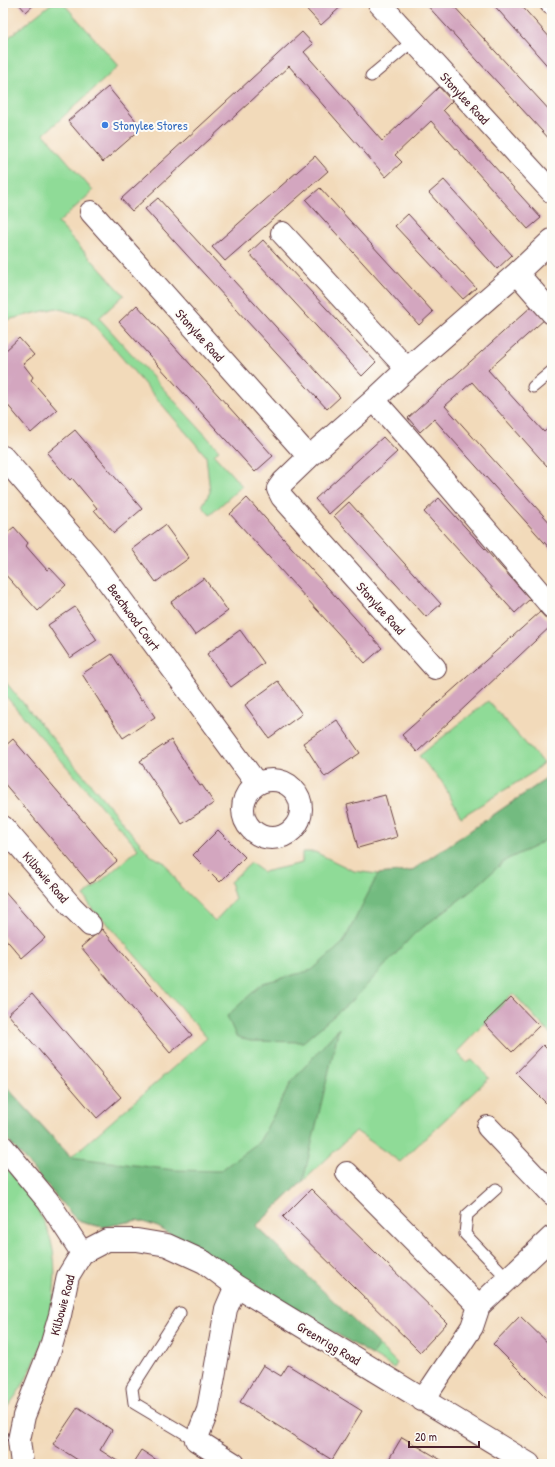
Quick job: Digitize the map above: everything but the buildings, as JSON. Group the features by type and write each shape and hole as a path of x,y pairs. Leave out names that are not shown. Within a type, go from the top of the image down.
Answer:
{"street":[{"name":"Stonylee Road","path":"379,3 552,192"},
{"name":"Stonylee Road","path":"91,212 309,457"},
{"path":"282,233 407,369"},
{"name":"Stonylee Road","path":"435,668 282,497 278,489 283,482 309,457 517,273 552,240"},
{"path":"517,273 552,313"},
{"path":"374,400 552,607"},
{"name":"Beechwood Court","path":"3,457 93,561 257,784"},
{"name":"Kilbowie Road","path":"3,827 90,926"},
{"path":"488,1127 552,1194"},
{"path":"3,1147 48,1201 82,1253"},
{"path":"347,1172 479,1306"},
{"path":"422,1400 472,1328 479,1306 552,1237"},
{"name":"Greenrigg Road","path":"82,1253 107,1240 137,1240 166,1245 204,1262 236,1286 529,1464"},
{"name":"Kilbowie Road","path":"22,1464 19,1440 24,1416 50,1350 60,1315 68,1276 82,1253"},
{"path":"234,1464 196,1440 208,1410 226,1309 236,1286"},
{"path":"3,1428 24,1416"}],"lane":[{"path":"372,76 413,41"},
{"path":"534,387 552,371"},
{"path":"496,1189 467,1215 466,1234 508,1279"},
{"path":"180,1313 132,1388 134,1403 196,1440"}],"green space":[{"path":"52,3 63,3 119,66 44,134 93,191 58,223 124,295 99,318 219,450 214,455 242,486 210,515 202,506 210,492 206,456 87,317 56,308 3,321 3,42"},
{"path":"3,679 150,855 165,863 180,886 215,921 235,899 230,882 251,863 263,872 302,863 302,852 315,852 354,871 378,874 411,871 552,775 552,1036 513,993 457,1052 467,1063 472,1060 489,1078 400,1162 356,1131 256,1226 397,1363 394,1368 158,1227 137,1220 103,1227 84,1223 73,1216 3,1134 3,1083 71,1157 207,1038 107,923 93,910 84,896 138,849 3,693"},
{"path":"488,701 543,763 532,773 461,817 442,782 419,756"},
{"path":"552,775 552,835 536,846 506,860 471,891 414,934 355,998 303,1042 250,1041 236,1036 227,1016 263,983 312,970 343,943 378,874 411,871"},
{"path":"339,1028 303,1181 256,1226 379,1345 372,1355 158,1227 137,1220 103,1227 84,1223 73,1216 3,1134 3,1083 70,1157 174,1170 220,1171 259,1142 292,1081"},
{"path":"3,1163 31,1200 43,1220 51,1241 54,1262 54,1284 46,1331 38,1354 28,1376 3,1412"}],"place":[{"name":"Stonylee Stores","path":"105,125"}]}
